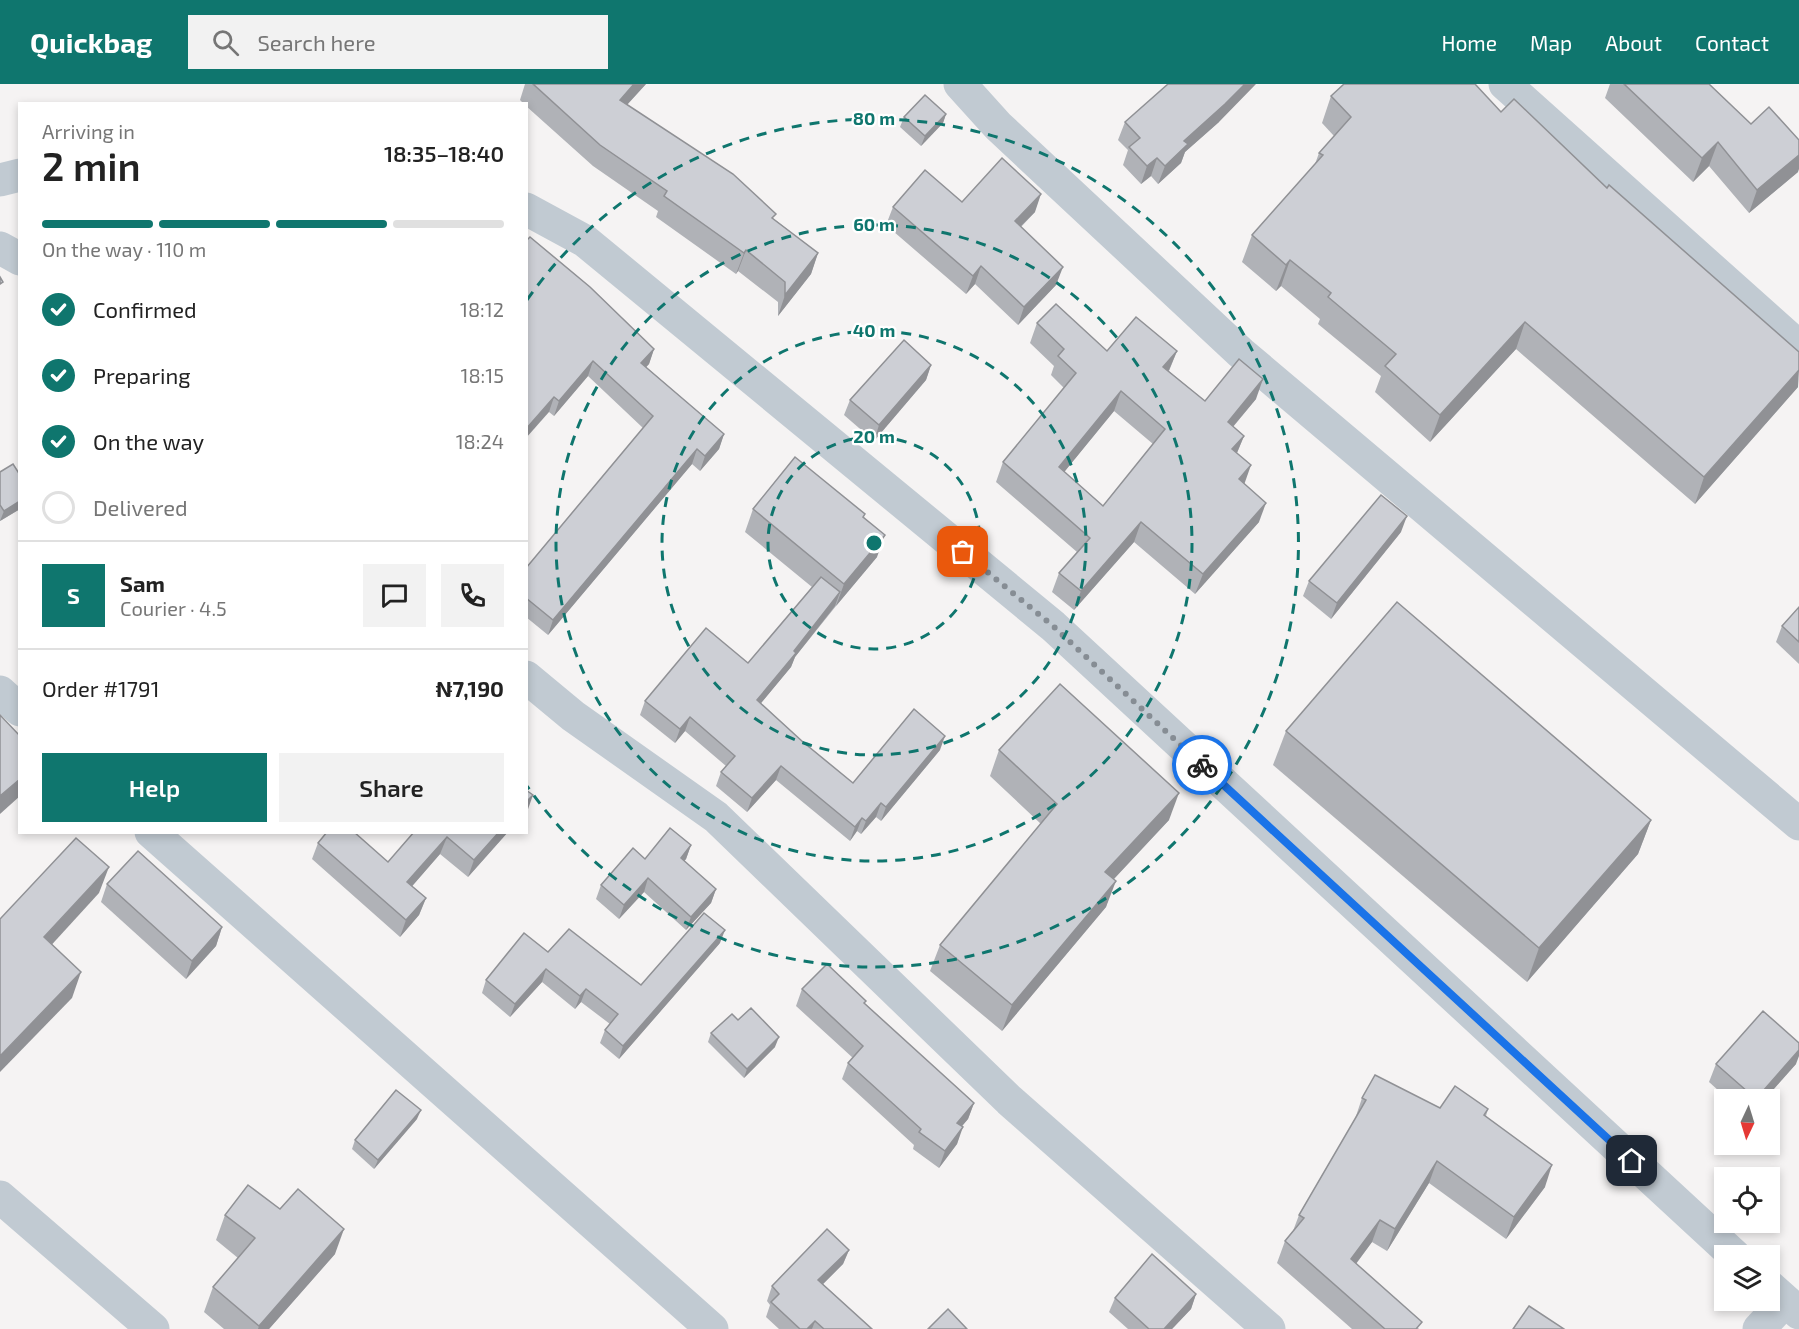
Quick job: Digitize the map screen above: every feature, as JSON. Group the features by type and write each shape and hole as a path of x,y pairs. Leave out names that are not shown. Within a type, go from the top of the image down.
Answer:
{"street":[{"path":"960,84 998,126 1241,353 1799,824"},
{"path":"1505,84 1799,347"},
{"path":"0,180 18,176"},
{"path":"528,210 585,241 1053,626 1723,1245"},
{"path":"0,248 18,258"},
{"path":"528,679 573,716 716,817 1009,1100 1269,1329"},
{"path":"0,692 18,708"},
{"path":"153,834 712,1329"},
{"path":"0,1197 153,1329"},
{"path":"1759,1329 1785,1300"}],"building":[{"path":"533,84 634,84 620,100 733,174 776,214 772,218 818,253 785,295 785,282 746,250 744,253 664,196 667,191 600,145"},
{"path":"1168,84 1245,84 1184,141 1188,144 1165,166 1157,158 1147,166 1129,147 1140,138 1125,122"},
{"path":"1344,84 1475,84 1501,112 1514,99 1607,188 1609,185 1799,352 1799,370 1704,477 1525,322 1440,415 1385,366 1396,354 1328,297 1331,293 1290,260 1286,265 1252,235 1323,155 1319,153 1351,117 1331,96"},
{"path":"1624,84 1709,84 1751,124 1769,107 1799,140 1799,155 1757,190 1718,142 1702,158"},
{"path":"925,95 946,114 925,136 904,117"},
{"path":"1002,158 1041,194 1015,221 1063,267 1024,307 981,266 973,276 893,207 925,170 962,202"},
{"path":"530,237 590,287 654,349 641,363 724,434 705,456 697,449 553,620 528,600 528,566 653,416 593,361 559,401 554,397 528,427 528,239"},
{"path":"1056,304 1107,351 1136,317 1177,351 1163,367 1205,401 1239,359 1263,379 1228,422 1244,436 1232,449 1251,465 1239,479 1266,503 1203,574 1141,522 1081,591 1059,573 1090,538 1003,462 1076,373 1058,356 1064,349 1037,323","holes":["1121,391 1165,429 1103,506 1059,467"]},
{"path":"904,340 931,365 879,425 850,400"},
{"path":"795,457 865,514 863,517 885,535 844,584 753,509"},
{"path":"13,464 18,472 18,502 4,511 0,505 0,472"},
{"path":"1381,495 1407,516 1337,603 1309,581"},
{"path":"821,577 840,592 794,651 796,653 757,700 853,783 914,709 945,736 886,807 881,803 866,821 862,818 855,827 781,766 752,798 721,772 735,756 690,717 680,729 645,701 706,628 748,663"},
{"path":"1397,602 1651,820 1539,948 1286,731"},
{"path":"1799,607 1799,642 1782,626"},
{"path":"1060,684 1179,793 1105,872 1116,881 1012,1005 940,945 1057,804 999,750"},
{"path":"0,715 18,734 18,781 0,796"},
{"path":"670,828 691,845 681,858 716,889 691,917 648,878 624,905 601,885 633,848 645,859"},
{"path":"325,834 356,834 388,862 412,834 497,834 474,860 447,837 407,882 426,898 406,920 318,843"},
{"path":"76,838 109,867 44,937 81,972 0,1056 0,919"},
{"path":"138,851 222,927 192,961 107,884"},
{"path":"704,913 725,930 623,1046 605,1030 618,1014 586,989 580,996 546,969 515,1004 486,980 524,933 548,952 569,929 641,985"},
{"path":"827,964 866,1001 864,1003 974,1103 957,1123 963,1127 945,1151 919,1132 921,1129 848,1063 863,1046 802,989"},
{"path":"751,1008 779,1037 747,1069 711,1033 732,1014 738,1020"},
{"path":"1763,1011 1799,1043 1799,1050 1765,1089 1745,1089 1716,1064"},
{"path":"1375,1075 1440,1108 1455,1086 1488,1109 1484,1115 1552,1165 1514,1217 1437,1161 1395,1229 1380,1220 1351,1259 1422,1322 1416,1329 1385,1329 1285,1241 1304,1218 1299,1215 1366,1100 1362,1098"},
{"path":"396,1090 421,1110 378,1160 355,1140"},
{"path":"248,1185 280,1209 298,1189 344,1229 259,1326 213,1287 255,1238 225,1215"},
{"path":"827,1229 849,1250 818,1280 872,1329 824,1329 815,1321 807,1329 800,1329 771,1302 779,1294 772,1286"},
{"path":"1152,1254 1196,1294 1164,1329 1149,1329 1115,1298"},
{"path":"1529,1306 1564,1329 1513,1329"},
{"path":"948,1309 967,1329 928,1329"}],"way so far":[{"path":"963,552 1053,626 1202,765"}],"route":[{"path":"1202,765 1632,1161"}]}
